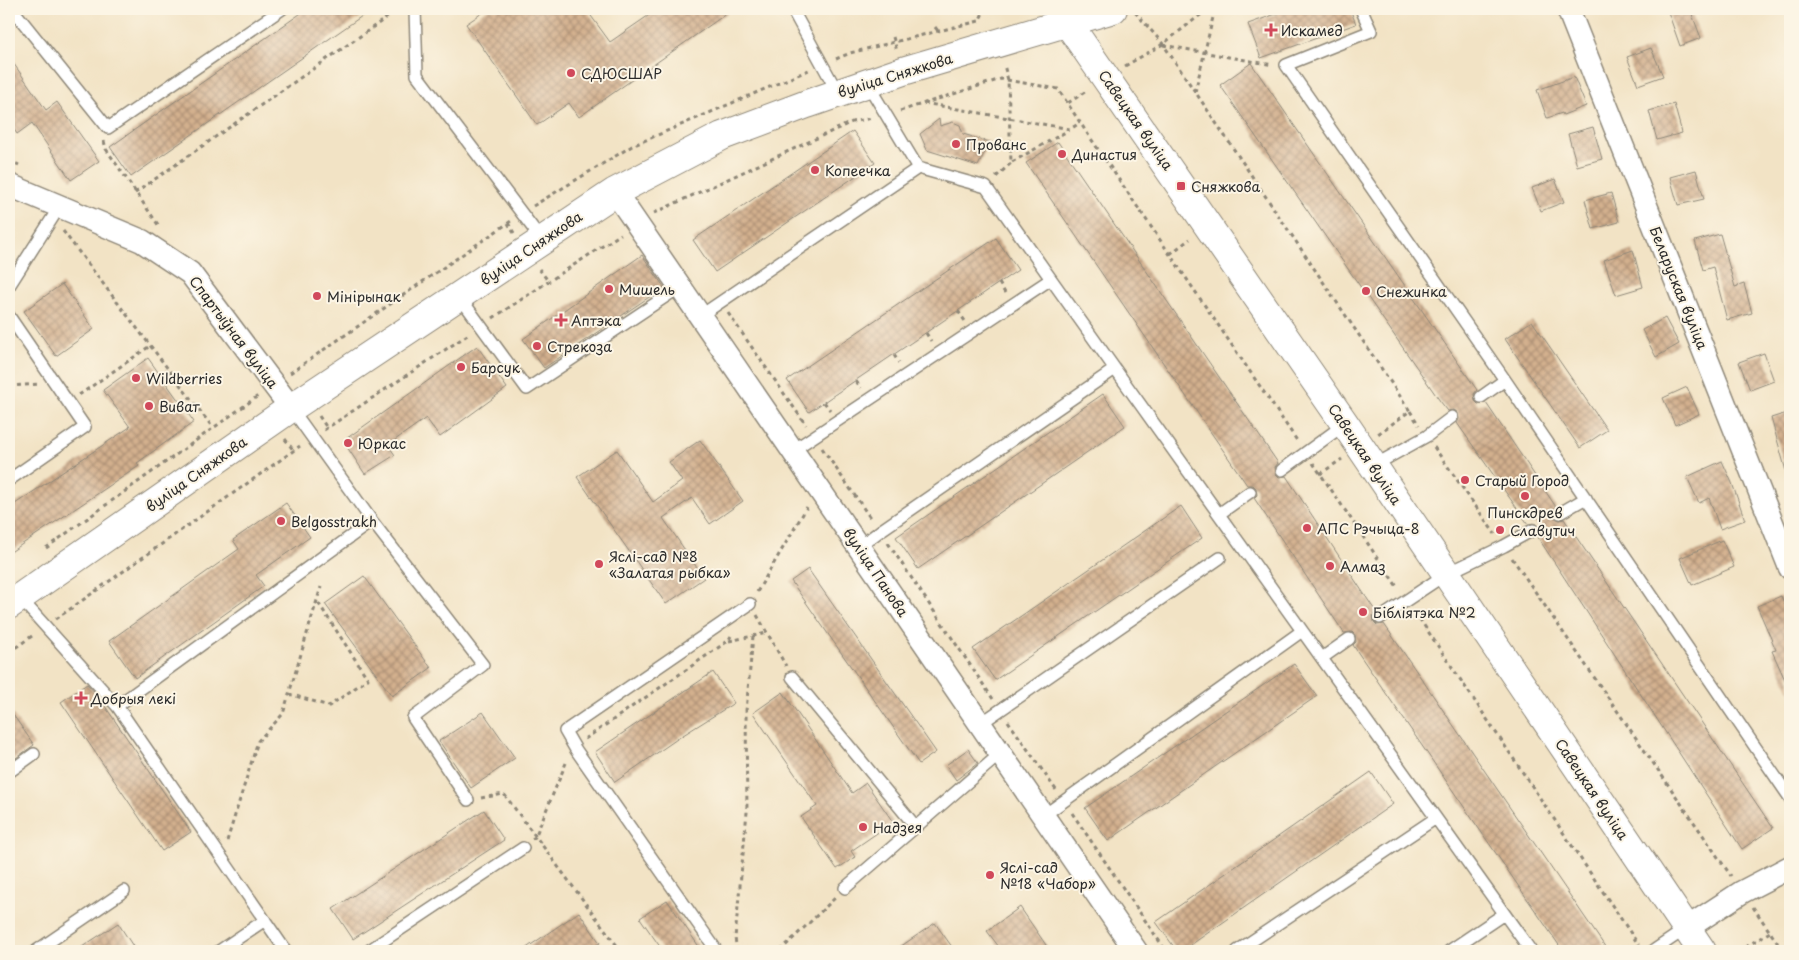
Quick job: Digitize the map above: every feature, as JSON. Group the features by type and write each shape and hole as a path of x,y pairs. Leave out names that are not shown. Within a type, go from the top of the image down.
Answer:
{"street":[{"name":"вуліца Сняжкова","path":"15,602 291,408 614,192 722,136 838,93 903,71 993,45 1063,15 1114,9"},
{"name":"Беларуская вуліца","path":"1568,9 1790,568"},
{"name":"Савецкая вуліца","path":"1063,15 1345,424 1702,951"},
{"name":"Спартыўная вуліца","path":"9,185 57,212 142,241 190,272 291,408"},
{"name":"вуліца Панова","path":"614,192 1136,951"},
{"path":"1687,928 1742,892 1790,867"}],"lane":[{"path":"9,14 14,11 108,128 282,9"},
{"path":"414,9 417,75 542,241"},
{"path":"792,9 838,93"},
{"path":"1361,9 1371,31 1286,65 1505,380 1790,798"},
{"path":"866,83 918,168 986,187 1531,951"},
{"path":"700,316 918,168"},
{"path":"9,286 57,212"},
{"path":"792,450 1051,279"},
{"path":"459,296 527,390 680,287"},
{"path":"9,316 85,427 9,480"},
{"path":"859,547 1115,369"},
{"path":"1482,396 1505,380"},
{"path":"291,408 372,521 483,665 413,718 468,800"},
{"path":"1366,457 1427,436 1452,417"},
{"path":"1282,470 1345,424"},
{"path":"1219,514 1250,492"},
{"path":"1560,513 1586,498"},
{"path":"117,706 372,521"},
{"path":"1380,618 1446,574 1533,530"},
{"path":"980,724 1220,558"},
{"path":"15,602 45,626 117,706 286,951"},
{"path":"717,951 576,750 565,731 750,604"},
{"path":"1043,816 1302,631"},
{"path":"1322,658 1349,639"},
{"path":"792,677 916,827"},
{"path":"9,772 34,754"},
{"path":"845,888 1000,754"},
{"path":"1237,951 1436,818"},
{"path":"368,951 523,848"},
{"path":"36,951 124,891"},
{"path":"1449,951 1504,914"},
{"path":"219,951 265,920"},
{"path":"1653,951 1687,928"}],"path":[{"path":"135,193 400,9"},
{"path":"984,11 991,9"},
{"path":"1133,9 1163,44 1410,412 1783,951"},
{"path":"1068,103 1106,77 1163,44 1208,9"},
{"path":"1195,92 1215,9"},
{"path":"979,21 1004,61 1008,80 1011,163"},
{"path":"935,27 938,31"},
{"path":"1163,44 1279,67 1286,65"},
{"path":"850,53 852,47"},
{"path":"9,652 312,438 660,209 852,122 885,116 1001,79 1058,88 1080,123 1407,600 1643,951"},
{"path":"923,103 1070,129"},
{"path":"986,187 1011,163 1080,123"},
{"path":"57,212 150,346 213,428"},
{"path":"40,553 274,385 522,214"},
{"path":"1170,254 1191,238 1186,232"},
{"path":"721,302 880,531 1166,951"},
{"path":"68,403 150,346"},
{"path":"9,386 55,384"},
{"path":"1320,474 1366,457 1410,412"},
{"path":"222,858 258,741 283,714 321,587"},
{"path":"289,694 328,706 368,679 317,600"},
{"path":"750,604 792,677"},
{"path":"728,641 767,632"},
{"path":"737,951 735,938 747,812 746,711 753,636"},
{"path":"523,848 535,837 567,761"},
{"path":"468,800 504,794 621,951"},
{"path":"780,951 845,888"},
{"path":"1739,951 1770,932"},
{"path":"613,951 618,948"}],"building":[{"path":"307,9 372,9 131,177 110,147"},
{"name":"СДЮСШАР","path":"488,9 586,9 610,42 658,9 733,9 579,117 569,103 537,125 466,24"},
{"path":"1290,9 1350,9 1356,24 1261,58 1248,24"},
{"path":"1667,9 1690,9 1701,38 1680,46"},
{"path":"1651,48 1663,76 1638,85 1627,57"},
{"path":"9,57 46,110 57,102 99,161 71,180 32,123 17,134 9,122"},
{"path":"1251,63 1477,390 1474,394 1475,401 1478,404 1486,403 1556,507 1553,513 1554,517 1560,520 1564,519 1773,828 1742,849 1537,536 1540,531 1539,526 1534,523 1528,524 1457,423 1459,419 1458,413 1454,410 1448,411 1440,401 1220,85"},
{"path":"1574,77 1586,106 1563,115 1562,113 1547,118 1537,90"},
{"path":"1674,104 1682,133 1657,140 1649,111"},
{"path":"939,119 940,126 953,122 960,125 963,134 990,142 978,166 927,150 920,134"},
{"path":"1593,127 1602,159 1577,166 1568,134"},
{"path":"853,131 875,163 715,272 693,240"},
{"path":"1058,142 1278,463 1275,467 1276,474 1279,477 1286,476 1376,612 1373,615 1374,622 1377,625 1384,624 1608,951 1563,951 1353,645 1356,642 1355,635 1352,632 1344,633 1254,498 1257,495 1256,488 1253,485 1247,485 1026,163"},
{"path":"1696,170 1704,199 1678,205 1670,177"},
{"path":"1555,179 1564,202 1541,211 1532,188"},
{"path":"1611,193 1619,222 1593,229 1585,200"},
{"path":"1720,234 1735,287 1744,284 1752,313 1727,320 1713,267 1703,270 1695,241"},
{"path":"996,238 1018,270 809,412 787,380"},
{"path":"1633,250 1643,287 1616,295 1604,260"},
{"path":"642,255 664,287 544,368 523,339"},
{"path":"62,284 94,329 56,356 24,311"},
{"path":"1665,318 1679,344 1656,357 1642,330"},
{"path":"1532,321 1607,430 1580,448 1505,339"},
{"path":"477,346 507,388 440,437 426,418 388,445 395,455 365,474 343,441"},
{"path":"1764,353 1774,381 1750,390 1739,362"},
{"path":"148,358 194,422 137,463 139,466 9,553 9,508 130,427 103,390"},
{"path":"1687,387 1699,414 1675,425 1663,398"},
{"path":"1103,394 1125,426 918,569 896,537"},
{"path":"1790,412 1790,470 1786,471 1771,418"},
{"path":"700,440 743,501 710,524 692,498 663,518 704,578 666,604 577,477 617,450 653,502 682,481 669,462"},
{"path":"1722,461 1745,520 1720,529 1709,498 1699,503 1687,477"},
{"path":"286,503 310,537 256,575 264,586 135,678 109,641 239,549 233,540"},
{"path":"1181,506 1202,538 995,680 973,649"},
{"path":"1722,540 1734,567 1692,585 1680,558"},
{"path":"808,569 936,752 919,764 791,581"},
{"path":"364,576 431,668 392,696 325,604"},
{"path":"1781,596 1790,616 1790,691 1772,651 1776,650 1757,606"},
{"path":"1294,664 1317,696 1108,841 1085,808"},
{"path":"713,672 734,703 680,737 615,782 595,752"},
{"path":"87,684 98,696 191,832 162,851 61,702"},
{"path":"783,692 852,793 866,783 893,822 851,851 855,857 837,869 801,817 817,806 753,713"},
{"path":"9,709 34,745 9,763"},
{"path":"483,712 515,758 471,788 439,741"},
{"path":"968,749 978,763 956,780 946,765"},
{"path":"1371,772 1393,804 1182,951 1177,951 1156,922"},
{"path":"484,810 504,840 353,939 333,909"},
{"path":"667,900 702,951 663,951 640,918"},
{"path":"1020,907 1050,951 1002,951 987,931"},
{"path":"579,912 600,943 587,951 522,951"},
{"path":"118,923 136,951 76,951"},
{"path":"935,923 955,951 894,951"}],"place":[{"name":"Искамед","path":"1271,30"},
{"name":"СДЮСШАР","path":"571,73"},
{"name":"Прованс","path":"956,144"},
{"name":"Династия","path":"1062,154"},
{"name":"Копеечка","path":"815,170"},
{"name":"Сняжкова","path":"1181,186"},
{"name":"Мишель","path":"609,289"},
{"name":"Снежинка","path":"1366,291"},
{"name":"Мінірынак","path":"317,296"},
{"name":"Аптэка","path":"561,320"},
{"name":"Стрекоза","path":"537,346"},
{"name":"Барсук","path":"461,367"},
{"name":"Wildberries","path":"136,378"},
{"name":"Виват","path":"149,406"},
{"name":"Юркас","path":"348,443"},
{"name":"Старый Город","path":"1465,480"},
{"name":"Пинскдрев","path":"1525,496"},
{"name":"Belgosstrakh","path":"281,521"},
{"name":"АПС Рэчыца-8","path":"1307,528"},
{"name":"Славутич","path":"1500,530"},
{"name":"Яслі-сад №8 «Залатая рыбка»","path":"599,564"},
{"name":"Алмаз","path":"1330,566"},
{"name":"Бібліятэка №2","path":"1363,612"},
{"name":"Добрыя лекі","path":"81,698"},
{"name":"Надзея","path":"863,827"},
{"name":"Яслі-сад №18 «Чабор»","path":"990,875"}]}
